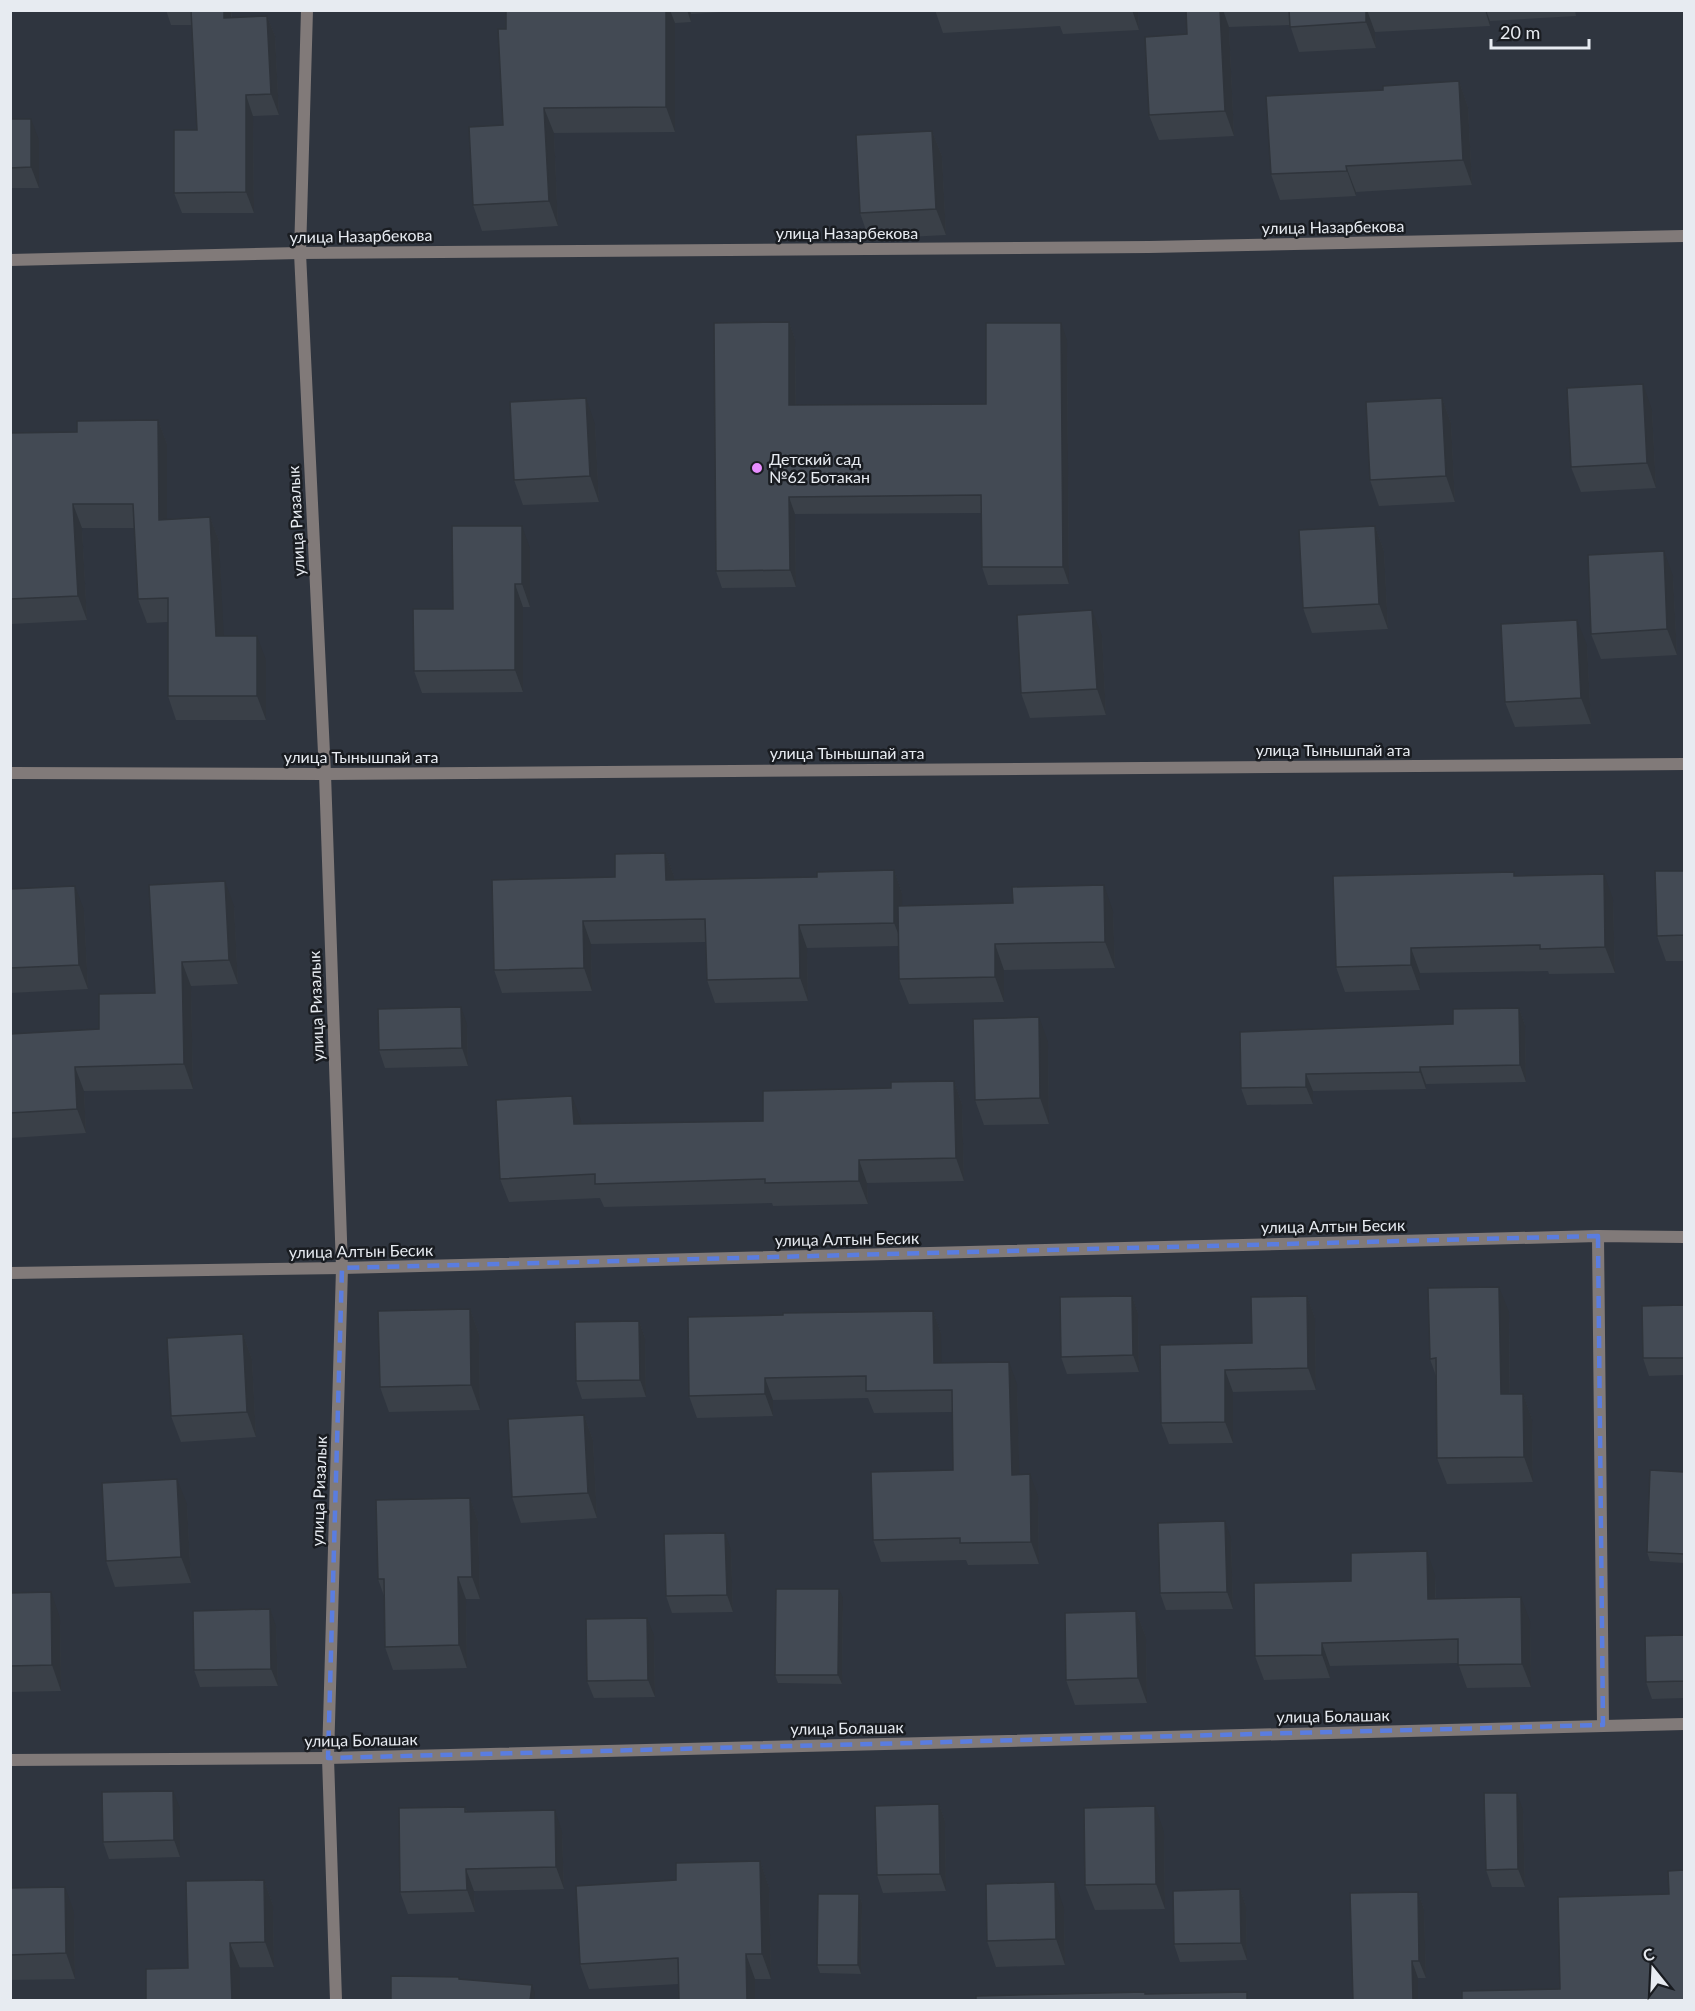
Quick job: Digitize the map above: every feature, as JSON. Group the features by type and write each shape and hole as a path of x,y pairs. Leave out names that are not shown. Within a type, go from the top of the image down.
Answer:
{"street":[{"name":"улица Ризалык","path":"307,10 300,253 325,774 342,1268 328,1758 336,2001"},
{"name":"улица Назарбекова","path":"10,260 300,253 1137,247 1684,236"},
{"name":"улица Тынышпай ата","path":"10,773 325,774 1684,764"},
{"name":"улица Алтын Бесик","path":"10,1273 342,1268 1598,1236 1684,1238"},
{"path":"1598,1236 1603,1725"},
{"name":"улица Болашак","path":"10,1760 328,1758 1684,1724"}],"highlighted area":[{"path":"1598,1236 1603,1725 328,1758 342,1268"}],"building":[{"path":"191,10 224,10 224,18 267,16 271,94 246,95 246,192 174,193 174,130 197,130"},
{"path":"506,10 666,10 666,107 544,108 549,201 473,205 469,127 503,125 498,29 506,29"},
{"path":"1186,10 1220,10 1225,111 1149,115 1145,37 1187,34"},
{"path":"1289,10 1366,10 1366,22 1290,27"},
{"path":"1459,81 1463,160 1346,166 1347,171 1271,174 1266,96 1383,90 1383,86"},
{"path":"10,119 31,119 31,167 10,168"},
{"path":"932,131 936,209 860,213 856,135"},
{"path":"789,322 789,405 986,404 986,323 1061,323 1063,567 982,567 981,495 789,497 790,570 716,571 714,323"},
{"path":"1643,384 1647,463 1571,467 1567,388"},
{"path":"586,398 590,476 514,480 510,402"},
{"path":"1442,398 1446,476 1370,480 1366,402"},
{"path":"158,420 159,520 210,517 216,636 257,636 257,696 168,696 168,598 138,599 133,504 73,504 78,596 10,599 10,433 77,432 77,421"},
{"path":"452,526 522,526 522,584 515,584 515,670 414,671 413,609 453,609"},
{"path":"1375,526 1379,604 1303,608 1299,530"},
{"path":"1664,551 1667,629 1591,634 1588,555"},
{"path":"1092,610 1097,689 1021,693 1017,615"},
{"path":"1577,620 1581,698 1505,702 1501,624"},
{"path":"665,853 666,880 817,877 817,872 894,870 894,923 799,925 800,978 707,980 705,919 583,921 584,968 494,970 492,880 615,877 615,854"},
{"path":"1655,871 1684,871 1684,935 1657,936"},
{"path":"1514,872 1514,876 1604,874 1605,947 1540,949 1540,945 1411,948 1411,965 1336,967 1333,876"},
{"path":"225,881 229,960 182,962 184,1064 75,1067 77,1109 10,1113 10,1034 99,1029 99,994 155,993 149,885"},
{"path":"1104,885 1105,942 995,944 995,977 899,979 898,906 1013,903 1012,887"},
{"path":"75,886 79,965 10,968 10,889"},
{"path":"461,1007 462,1048 379,1050 378,1009"},
{"path":"1519,1008 1520,1065 1420,1067 1420,1072 1306,1074 1306,1087 1241,1088 1240,1032 1453,1024 1453,1009"},
{"path":"1039,1017 1040,1098 975,1100 973,1019"},
{"path":"954,1081 956,1158 859,1160 859,1181 765,1183 765,1179 595,1184 595,1174 500,1179 496,1100 572,1096 574,1124 763,1121 763,1091 891,1088 891,1082"},
{"path":"1499,1287 1501,1394 1523,1394 1524,1457 1437,1458 1436,1358 1430,1359 1428,1288"},
{"path":"1132,1296 1133,1355 1061,1357 1060,1297"},
{"path":"1307,1296 1308,1368 1225,1370 1225,1422 1161,1423 1160,1345 1252,1343 1251,1297"},
{"path":"1684,1305 1684,1358 1643,1358 1642,1306"},
{"path":"470,1309 471,1385 380,1387 378,1311"},
{"path":"933,1311 934,1363 1009,1362 1012,1475 1030,1474 1031,1542 960,1543 960,1538 873,1540 871,1472 953,1470 952,1390 866,1391 866,1376 765,1378 765,1394 689,1396 688,1317"},
{"path":"639,1321 640,1380 576,1381 575,1322"},
{"path":"243,1334 247,1412 171,1416 167,1338"},
{"path":"584,1415 588,1493 512,1497 508,1419"},
{"path":"1650,1470 1684,1472 1684,1554 1647,1552"},
{"path":"177,1479 181,1557 106,1561 102,1483"},
{"path":"470,1498 472,1577 458,1577 459,1645 385,1647 384,1579 378,1579 376,1500"},
{"path":"1225,1521 1227,1592 1160,1593 1158,1523"},
{"path":"725,1533 727,1595 666,1596 664,1534"},
{"path":"1427,1551 1428,1599 1521,1597 1522,1664 1458,1665 1458,1639 1322,1643 1322,1655 1255,1656 1254,1583 1351,1581 1351,1553"},
{"path":"776,1589 839,1589 838,1675 775,1675"},
{"path":"51,1592 52,1665 10,1666 10,1593"},
{"path":"270,1609 271,1669 194,1670 193,1611"},
{"path":"1136,1611 1138,1678 1066,1680 1065,1613"},
{"path":"647,1618 648,1680 587,1681 586,1619"},
{"path":"1684,1635 1684,1681 1646,1682 1645,1636"},
{"path":"173,1791 174,1840 103,1842 102,1792"},
{"path":"1484,1793 1517,1793 1518,1869 1486,1870"},
{"path":"939,1804 940,1874 877,1875 875,1806"},
{"path":"1155,1806 1156,1884 1085,1885 1084,1808"},
{"path":"465,1807 465,1812 555,1810 556,1867 466,1869 467,1890 400,1892 399,1808"},
{"path":"760,1861 762,1954 746,1954 747,2001 679,2001 678,1958 580,1964 576,1886 676,1880 676,1863"},
{"path":"1684,1870 1684,2001 1462,2001 1462,1991 1560,1989 1558,1897 1669,1894 1668,1871"},
{"path":"264,1880 265,1942 230,1943 232,2001 146,2001 146,1969 188,1968 186,1881"},
{"path":"1055,1882 1056,1939 987,1941 986,1884"},
{"path":"65,1887 66,1953 10,1955 10,1888"},
{"path":"1240,1889 1241,1943 1174,1944 1173,1891"},
{"path":"1418,1892 1419,1961 1412,1961 1413,2001 1353,2001 1350,1893"},
{"path":"818,1894 859,1894 858,1965 817,1965"},
{"path":"391,1976 459,1977 459,1979 532,1985 530,2001 391,2001"},
{"path":"1145,1992 1145,1994 1247,1992 1247,2001 976,2001 976,1996"}],"place":[{"name":"Детский сад №62 Ботакан","path":"757,468"}]}
